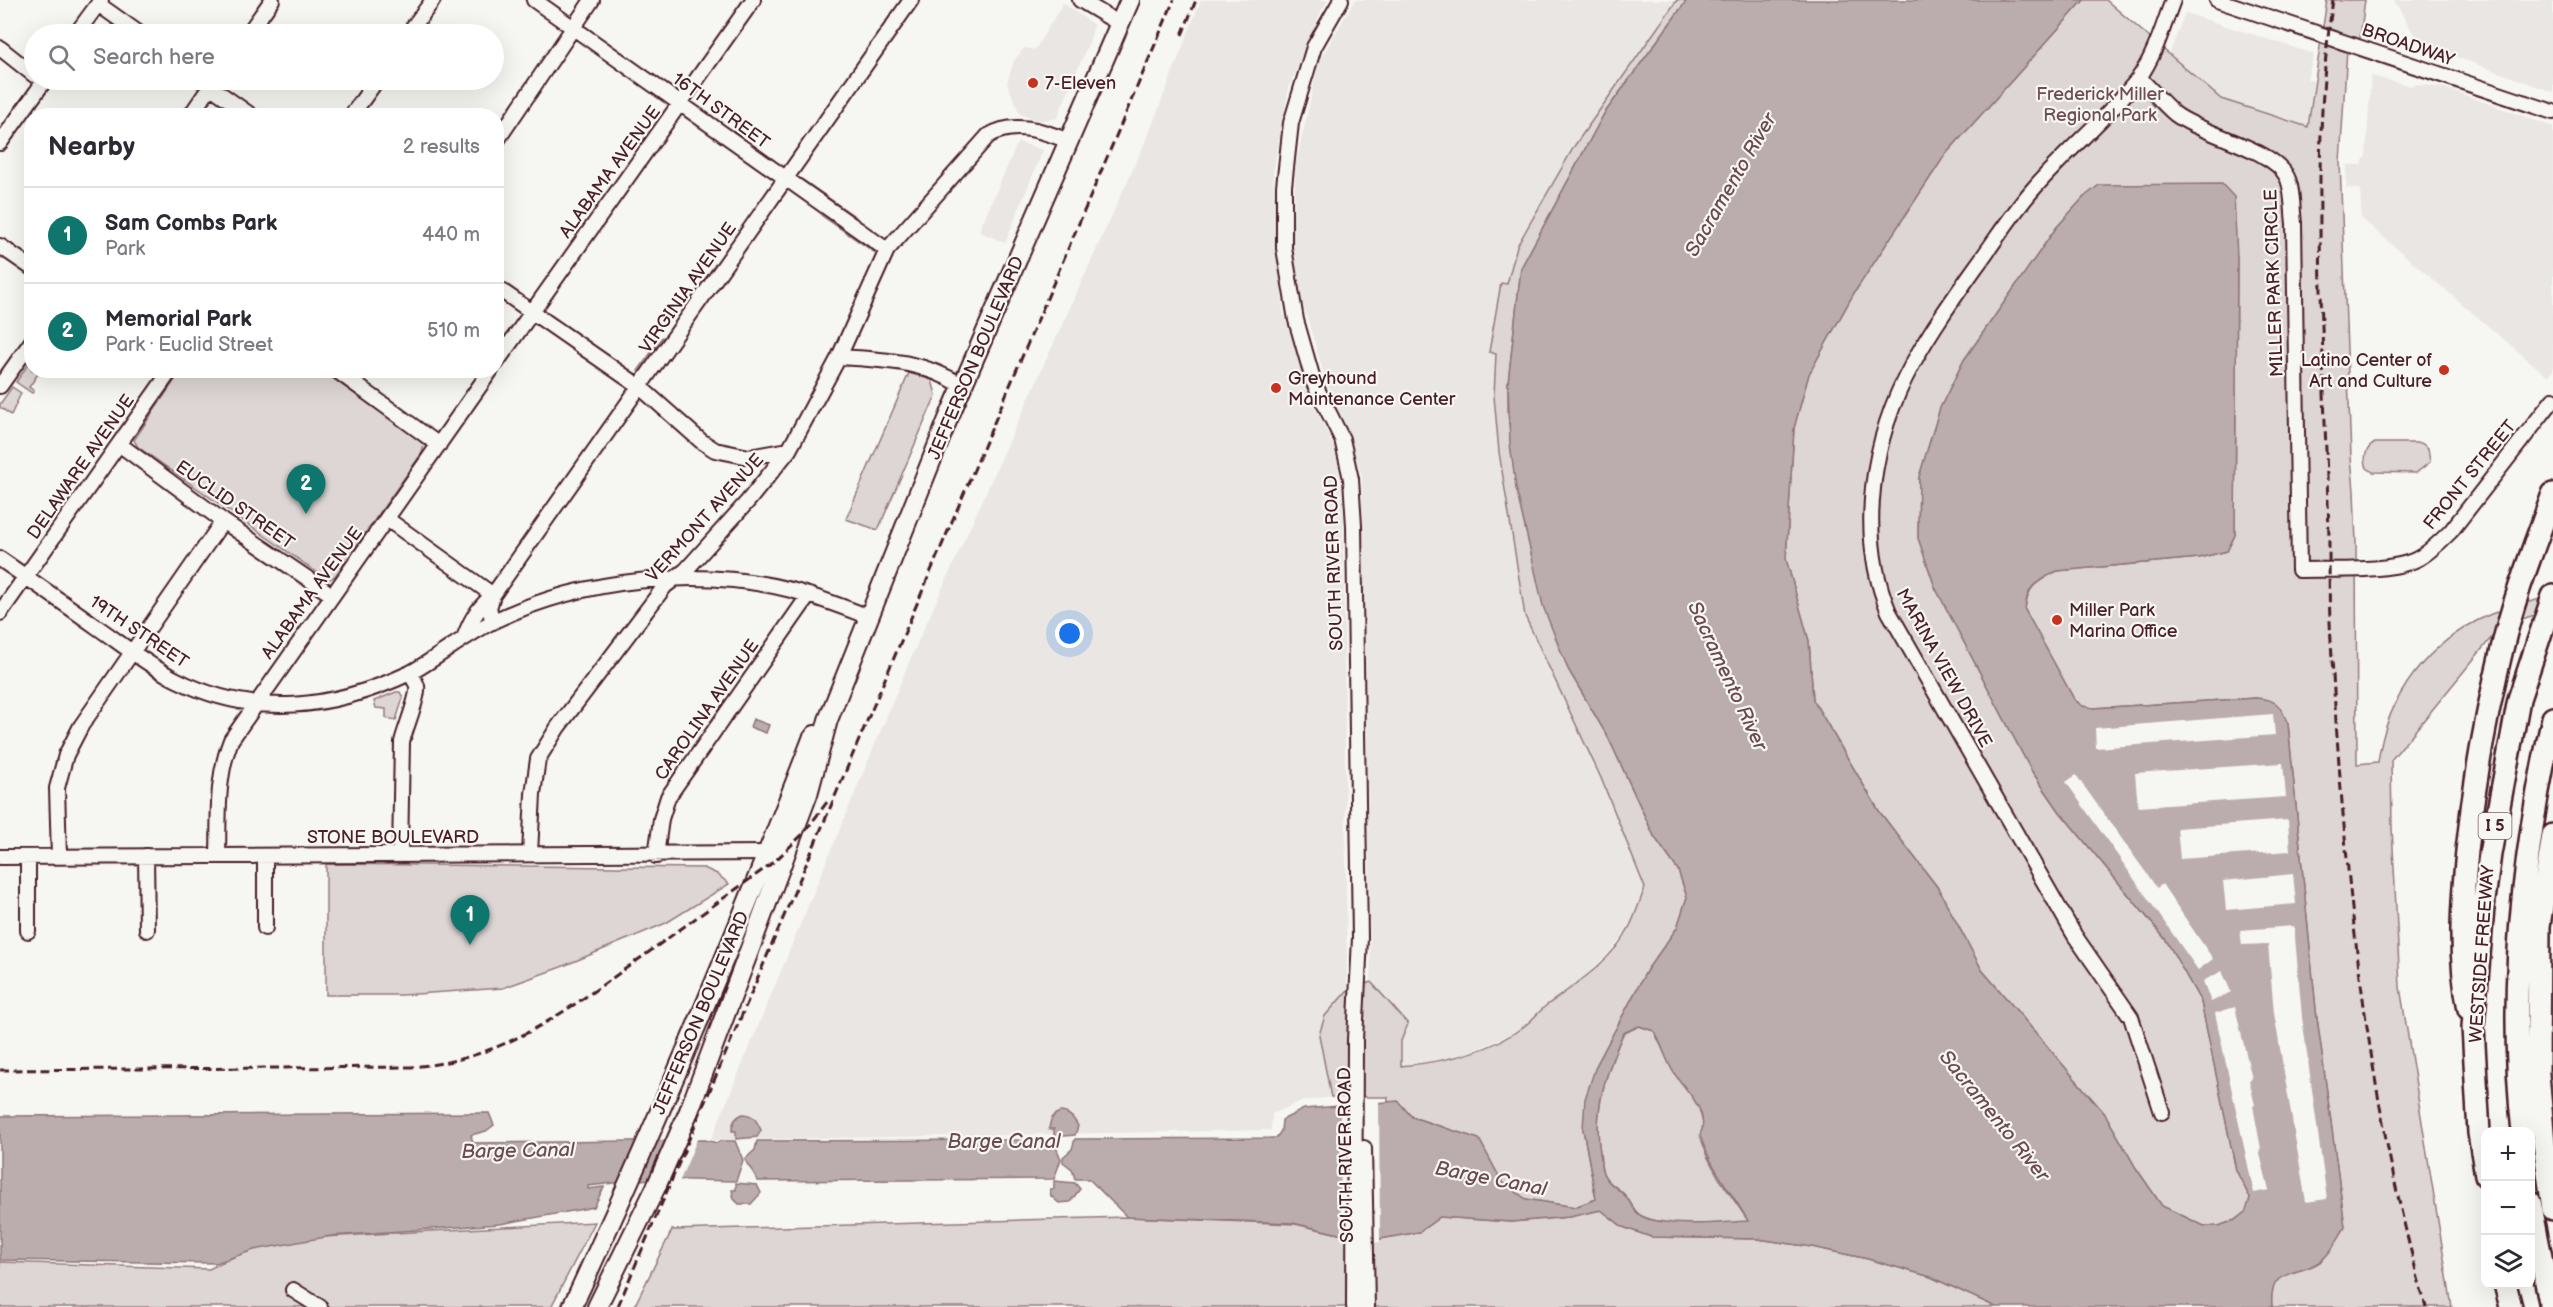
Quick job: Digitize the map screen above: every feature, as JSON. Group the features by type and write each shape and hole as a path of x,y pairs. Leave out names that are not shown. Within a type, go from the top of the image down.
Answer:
{"highway":[{"path":"2473,1027 2462,977 2461,909 2473,799 2502,649 2522,582 2553,494"},
{"name":"WESTSIDE FREEWAY","path":"2481,1145 2473,1027 2490,854 2519,699 2553,596"},
{"name":"WESTSIDE FREEWAY","path":"2522,1127 2519,1100 2517,994 2523,888 2538,783 2553,718"},
{"path":"2553,835 2539,926 2538,1074 2553,1209"},
{"path":"2540,972 2553,915"},
{"path":"2535,1227 2551,1307"},
{"path":"2506,1289 2511,1307"}],"main road":[{"name":"JEFFERSON BOULEVARD","path":"597,1307 656,1187 689,1111 808,794 828,720 963,386 1130,0"},
{"name":"JEFFERSON BOULEVARD","path":"572,1307 650,1135 767,854 812,739 828,720"}],"street":[{"path":"255,24 272,0"},
{"path":"415,24 433,0"},
{"name":"16TH STREET","path":"534,0 786,181 887,250"},
{"path":"504,130 592,0"},
{"name":"ALABAMA AVENUE","path":"504,352 753,0"},
{"name":"VIRGINIA AVENUE","path":"464,638 478,608 493,595 911,0"},
{"path":"1080,0 1120,24"},
{"name":"SOUTH RIVER ROAD","path":"1341,0 1314,47 1291,123 1284,186 1284,248 1296,320 1314,383 1342,439 1351,479 1354,526 1360,938 1358,1002 1367,1307"},
{"name":"MARINA VIEW DRIVE","path":"2162,1112 2131,1017 2075,936 1890,612 1875,572 1870,525 1876,470 1883,438 1904,380 1929,334 2027,196 2139,78 2156,46 2173,0"},
{"name":"BROADWAY","path":"2217,0 2553,112"},
{"path":"83,24 99,2 127,24"},
{"path":"0,48 24,66"},
{"name":"MILLER PARK CIRCLE","path":"2139,78 2175,114 2209,133 2255,151 2278,164 2288,178 2294,223 2299,570"},
{"path":"0,143 34,90"},
{"path":"194,108 205,90"},
{"path":"219,90 242,108"},
{"path":"357,108 370,90"},
{"name":"VERMONT AVENUE","path":"530,854 533,794 538,759 558,727 665,586 676,578 748,501 789,450 838,357 887,250 988,136 998,130 1011,128 1042,131 1069,141"},
{"path":"0,246 24,262"},
{"path":"504,292 640,387 701,441 715,450 750,457 789,450"},
{"path":"0,386 24,352"},
{"path":"838,357 922,366 942,373 963,386"},
{"name":"DELAWARE AVENUE","path":"0,613 165,378"},
{"path":"347,378 439,445"},
{"name":"ALABAMA AVENUE","path":"218,856 218,790 221,771 231,740 486,378"},
{"name":"FRONT STREET","path":"2299,570 2396,566 2419,558 2451,531 2553,400"},
{"name":"EUCLID STREET","path":"119,444 223,521 332,595"},
{"path":"387,519 493,595 489,608 493,622 534,605 604,587 676,578 750,582 809,595 869,617"},
{"path":"59,857 57,788 66,755 81,726 223,521"},
{"name":"19TH STREET","path":"0,558 158,669 192,687 237,701 255,704 303,705 330,702 372,690 410,673"},
{"name":"CAROLINA AVENUE","path":"656,856 661,819 668,797 809,595"},
{"name":"VIRGINIA AVENUE","path":"410,673 493,622"},
{"path":"400,855 402,742 405,725 417,694 417,686 410,673"},
{"name":"STONE BOULEVARD","path":"0,857 530,854 656,856 786,853"},
{"path":"146,856 147,930"},
{"path":"265,856 265,928"},
{"path":"28,857 28,931"},
{"name":"SOUTH RIVER ROAD","path":"1354,1307 1359,1040"},
{"path":"293,1290 320,1307"}],"shaded area":[{"path":"1201,0 1328,0 1321,11 1289,87 1273,173 1283,311 1310,397 1336,451 1343,507 1347,991 1325,1016 1331,1097 1299,1102 1272,1114 1271,1130 711,1140 913,653 1148,136"},
{"path":"1355,0 1677,0 1575,145 1517,246 1507,284 1501,283 1489,352 1496,353 1494,396 1499,452 1601,778 1645,888 1629,928 1609,953 1571,989 1542,1009 1522,1028 1450,1060 1401,1066 1401,1041 1408,1024 1371,982 1362,475 1326,381 1301,297 1292,250 1296,164 1319,61"},
{"path":"2394,0 2553,0 2553,92 2432,48 2412,31"},
{"path":"1063,3 1094,25 1057,118 1038,121 1020,114 1007,83 1014,61 1024,48 1035,50"},
{"path":"2185,13 2314,54 2307,79 2314,81 2308,127 2221,99 2169,55"},
{"path":"2371,76 2411,86 2416,84 2445,88 2553,127 2553,371 2547,376 2361,218 2361,189 2346,188 2347,165 2361,165 2366,156"},
{"path":"1018,142 1043,150 1005,243 979,231"}],"green space":[{"path":"1677,0 1687,0 1604,114 1521,268 1508,383 1508,414 1516,488 1529,544 1568,669 1609,739 1654,836 1678,870 1687,897 1677,928 1647,970 1596,1066 1583,1129 1596,1199 1575,1207 1526,1199 1502,1182 1479,1139 1412,1117 1398,1102 1388,1102 1388,1097 1331,1097 1319,1035 1325,1016 1347,991 1371,982 1408,1024 1401,1041 1401,1066 1449,1059 1496,1044 1526,1025 1547,1005 1582,980 1614,950 1630,926 1645,888 1601,778 1525,616 1499,452 1494,396 1496,354 1489,352 1501,283 1507,284 1517,246 1575,145"},
{"name":"Frederick Miller Regional Park","path":"2084,0 2106,0 2221,99 2308,127 2327,0 2365,0 2360,39 2355,37 2347,49 2340,162 2356,544 2357,764 2378,762 2383,738 2401,693 2429,656 2447,640 2467,626 2489,615 2553,595 2553,609 2501,626 2391,760 2400,987 2452,1307 2272,1307 2274,1284 2279,1278 2312,1267 2324,1259 2345,1227 2316,1010 2288,724 2256,698 2093,708 2082,706 2074,699 2025,610 2028,595 2034,586 2057,571 2199,558 2227,551 2235,535 2237,257 2084,197 2056,228 1964,360 1940,408 1919,477 1918,538 1935,587 2031,770 2060,812 2166,940 2201,1002 2236,1170 2250,1198 2247,1211 2235,1220 2219,1226 2204,1226 2162,1206 2136,1168 2105,1114 1982,970 1938,888 1879,811 1813,700 1809,641 1786,559 1794,428 1809,374 1854,293 1945,155"},
{"path":"803,180 856,217 854,219 802,182"},
{"path":"823,212 875,249 874,252 821,215"},
{"path":"662,337 664,341 640,373 638,371"},
{"path":"24,370 24,378 35,378 29,387 34,391 32,393 16,382"},
{"path":"909,373 932,380 936,395 878,530 846,519"},
{"path":"176,378 332,378 424,445 422,453 335,576 328,580 138,447 134,440"},
{"path":"12,387 21,393 11,415 0,407 0,404"},
{"path":"2375,443 2421,443 2428,448 2430,462 2416,473 2373,472 2367,468 2365,457 2369,447"},
{"path":"400,692 403,698 396,720 386,718 386,709 376,708 374,701"},
{"path":"326,864 704,868 717,874 729,884 666,923 561,967 503,988 401,995 326,995"},
{"path":"1639,1026 1654,1031 1674,1072 1688,1089 1699,1108 1704,1127 1706,1154 1719,1178 1749,1222 1682,1225 1656,1221 1637,1212 1624,1194 1604,1175 1601,1167 1598,1121 1606,1077 1623,1034"},
{"path":"1601,1210 1623,1227 1651,1237 1758,1239 1868,1259 1931,1277 1996,1307 634,1307 672,1230 1127,1217 1295,1224 1369,1241 1419,1232 1440,1217 1511,1222 1569,1217"},
{"path":"595,1222 551,1307 0,1307 0,1262 209,1269 268,1240"}],"water":[{"path":"1687,0 2084,0 1945,155 1854,293 1809,374 1794,428 1786,559 1809,641 1813,700 1879,811 1938,888 1982,970 2105,1114 2136,1168 2162,1206 2204,1226 2219,1226 2235,1220 2246,1211 2250,1198 2236,1170 2201,1002 2166,940 2060,812 2031,770 1935,587 1918,538 1919,477 1940,408 1964,360 2056,228 2084,197 2099,185 2222,184 2234,197 2237,257 2235,535 2227,551 2199,558 2057,571 2034,585 2028,595 2025,610 2074,699 2082,706 2093,708 2256,698 2277,704 2288,724 2316,1010 2345,1227 2324,1258 2279,1279 2272,1294 2272,1307 1996,1307 1931,1277 1868,1259 1758,1239 1651,1237 1623,1227 1601,1210 1569,1217 1511,1222 1440,1217 1419,1232 1369,1241 1293,1223 1127,1217 1089,1179 1075,1179 1072,1169 1063,1162 1063,1157 1072,1149 1075,1139 1276,1138 1281,1131 1282,1120 1304,1109 1398,1101 1412,1117 1479,1139 1502,1182 1526,1199 1575,1207 1596,1199 1583,1129 1585,1099 1596,1066 1647,970 1677,928 1687,897 1678,870 1654,836 1609,739 1568,669 1543,606 1516,488 1510,444 1508,383 1521,268 1604,114","holes":["1639,1026 1654,1031 1671,1068 1700,1110 1703,1126 1700,1135 1709,1158 1748,1221 1685,1224 1648,1219 1636,1212 1626,1197 1608,1181 1603,1173 1598,1121 1611,1062 1623,1033"]},
{"path":"753,719 769,725 766,733 750,727"},
{"path":"1060,1112 1069,1114 1075,1120 1078,1126 1075,1135 1054,1137 1054,1129 1049,1129 1050,1123 1053,1117"},
{"name":"Barge Canal","path":"489,1113 494,1125 486,1131 471,1135 473,1143 705,1140 717,1143 735,1141 743,1160 736,1181 649,1179 588,1186 588,1189 604,1187 594,1207 500,1224 331,1236 254,1250 216,1263 0,1260 0,1116"},
{"path":"743,1114 750,1115 756,1121 761,1130 757,1137 736,1139 736,1131 732,1131 733,1125 736,1119"},
{"name":"Barge Canal","path":"1053,1140 1061,1159 1054,1179 757,1181 745,1159 755,1150 757,1141"},
{"path":"1054,1181 1075,1183 1080,1189 1070,1202 1059,1203 1051,1196 1050,1189 1054,1189"},
{"path":"736,1183 757,1185 761,1193 751,1204 739,1204 734,1199 732,1190 736,1190"}],"pier":[{"path":"2273,714 2275,735 2096,748 2095,728"},
{"path":"2283,763 2286,797 2138,807 2135,773"},
{"path":"2076,775 2157,888 2162,884 2213,959 2198,970 2066,782"},
{"path":"2288,820 2290,851 2180,859 2177,828"},
{"path":"2293,874 2296,904 2226,910 2223,881"},
{"path":"2294,926 2302,1017 2327,1199 2306,1202 2274,1013 2268,944 2242,945 2240,930"},
{"path":"2222,971 2231,992 2211,1002 2203,981"},
{"path":"2235,1007 2252,1079 2249,1080 2255,1105 2253,1106 2261,1149 2259,1150 2269,1190 2254,1193 2215,1013"},
{"path":"1379,1100 1380,1242 1369,1244 1341,1238 1340,1103"},
{"path":"698,1137 679,1183 650,1182 669,1138"}],"railway":[{"path":"618,1306 1174,0"},
{"path":"1182,35 1196,0"},
{"path":"2333,0 2322,108 2320,217 2330,624 2336,725 2350,893 2372,1060 2387,1143 2426,1307"},
{"path":"0,1070 411,1067 477,1054 534,1029 642,957 775,861 804,833 827,802"}],"place":[{"name":"7-Eleven","path":"1033,83"},
{"name":"Latino Center of Art and Culture","path":"2444,370"},
{"name":"Greyhound Maintenance Center","path":"1276,388"},
{"name":"Memorial Park","path":"306,514"},
{"name":"Miller Park Marina Office","path":"2057,620"},
{"name":"Sam Combs Park","path":"470,945"}],"water label":[{"name":"Sacramento River","path":"1731,185"},
{"name":"Sacramento River","path":"1727,676"},
{"name":"Sacramento River","path":"1994,1116"}]}
